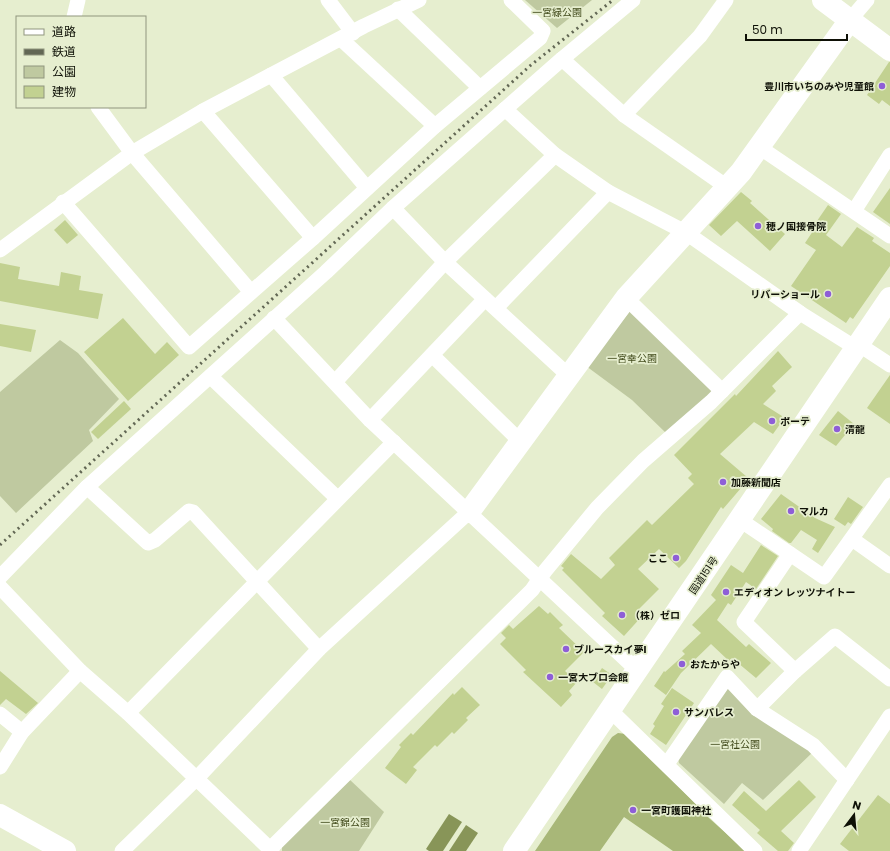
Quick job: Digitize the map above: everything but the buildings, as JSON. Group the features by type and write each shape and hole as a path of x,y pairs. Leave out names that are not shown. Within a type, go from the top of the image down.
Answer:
{"main road":[{"path":"823,0 890,50"},
{"path":"469,512 626,298 741,172 850,20"},
{"name":"国道151号","path":"514,851 890,298"},
{"path":"0,815 65,851"}],"street":[{"path":"74,16 78,0"},
{"path":"328,0 347,36 435,126"},
{"path":"0,250 63,202 132,153 203,111 398,9 419,0"},
{"path":"63,202 189,347 313,238 435,126 540,38 543,31 511,0"},
{"path":"0,577 87,487 326,272 392,208 504,109 633,0"},
{"path":"624,115 700,36 726,0"},
{"path":"850,20 867,0"},
{"path":"398,9 480,88"},
{"path":"562,59 624,115 727,187"},
{"path":"271,75 367,188"},
{"path":"99,108 132,153 251,292"},
{"path":"504,109 555,155 608,192 685,232 800,314 890,365"},
{"path":"203,111 313,238"},
{"path":"759,147 890,236"},
{"path":"335,382 445,262 555,155"},
{"path":"854,211 890,155"},
{"path":"370,420 432,355 491,304 608,192"},
{"path":"392,208 445,262 569,376"},
{"path":"626,298 722,391"},
{"path":"0,587 80,671 128,713 271,850 532,590 602,503 643,461 722,391 800,314"},
{"path":"274,318 370,420 469,512 539,580 637,670"},
{"path":"432,355 520,442"},
{"path":"211,377 337,498"},
{"path":"128,713 337,498 394,442"},
{"path":"740,520 824,577 890,485"},
{"path":"87,487 148,543 156,540 189,511 193,512 320,649"},
{"path":"122,851 196,778 320,649 469,512"},
{"path":"852,539 890,566"},
{"path":"790,554 744,622 795,671"},
{"path":"757,709 795,671 835,636 890,680"},
{"path":"0,767 22,732 80,671"},
{"path":"667,764 727,677 757,709 813,745 847,780"},
{"path":"610,710 667,764 716,815 755,851"},
{"path":"0,714 22,732"},
{"path":"799,851 890,716"}],"green space":[{"name":"一宮緑公園","path":"525,0 592,0 557,28"},
{"name":"一宮幸公園","path":"631,310 711,388 712,395 666,433 632,400 586,366"},
{"path":"60,340 78,353 119,399 89,430 93,441 16,513 0,496 0,392"},
{"name":"一宮社公園","path":"725,687 731,688 814,751 763,800 742,783 724,804 679,763 678,758"},
{"name":"一宮錦公園","path":"349,779 384,812 359,851 282,851 282,846"}],"shaded area":[{"path":"618,733 626,734 634,740 709,818 746,851 673,851 624,817 600,851 535,851 612,737"},
{"path":"449,814 462,822 443,851 429,851 426,849"},
{"path":"466,825 478,833 466,851 449,851"}],"railway":[{"path":"0,545 531,65 613,0"}],"place":[{"name":"豊川市いちのみや児童館","path":"882,86"},
{"name":"穂ノ国接骨院","path":"758,226"},
{"name":"リバーショール","path":"828,294"},
{"name":"ポーテ","path":"772,421"},
{"name":"清龍","path":"837,429"},
{"name":"加藤新聞店","path":"723,482"},
{"name":"マルカ","path":"791,511"},
{"name":"ここ","path":"676,558"},
{"name":"エディオン レッツナイトー","path":"726,592"},
{"name":"（株）ゼロ","path":"622,615"},
{"name":"ブルースカイ夢I","path":"566,649"},
{"name":"おたからや","path":"682,664"},
{"name":"一宮大ブロ会館","path":"550,677"},
{"name":"サンパレス","path":"676,712"},
{"name":"一宮町護国神社","path":"633,810"}]}
